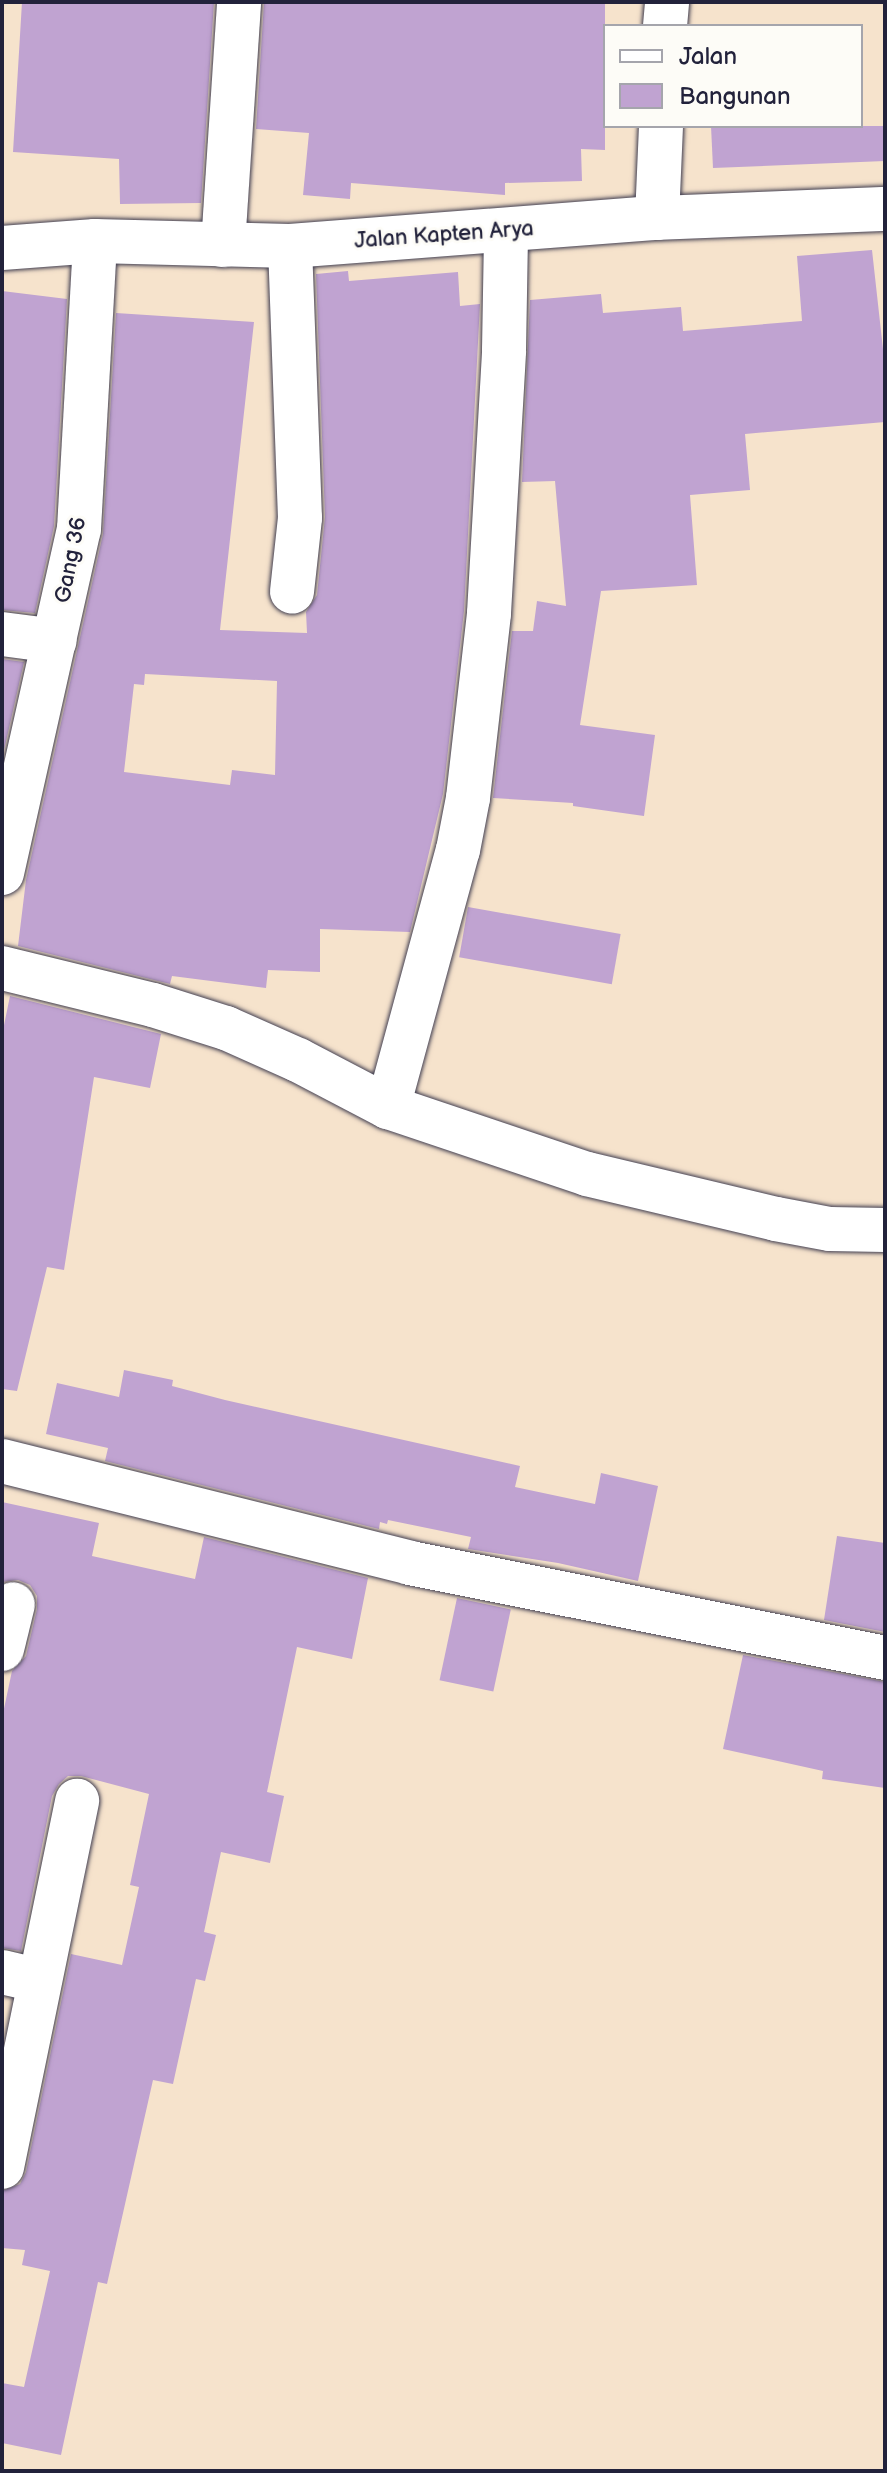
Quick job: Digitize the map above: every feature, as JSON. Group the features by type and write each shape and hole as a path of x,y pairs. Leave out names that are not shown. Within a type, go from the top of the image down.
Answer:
{"street":[{"path":"223,245 239,2"},
{"path":"665,24 667,2"},
{"path":"657,218 661,128"},
{"name":"Jalan Kapten Arya","path":"2,248 95,241 290,246 657,218 885,209"},
{"path":"388,1107 458,850 468,798 489,613 504,350 506,230"},
{"name":"Gang 36","path":"2,873 79,529 95,241"},
{"path":"290,246 300,518 292,592"},
{"path":"2,634 55,641"},
{"path":"2,968 153,1005 226,1028 298,1060 388,1107 587,1174 776,1219 830,1229 885,1230"},
{"path":"2,1461 410,1563 885,1658"},
{"path":"2,1649 13,1604"},
{"path":"2,2167 20,1976 77,1801"}],"building":[{"path":"22,2 214,2 201,203 120,204 119,159 13,152"},
{"path":"264,2 605,2 605,150 581,149 582,181 505,183 505,195 351,183 350,199 303,195 309,133 256,129"},
{"path":"885,126 885,161 713,168 711,128"},
{"path":"872,250 885,367 885,422 745,434 750,490 690,495 697,585 601,591 580,725 655,735 644,816 573,806 573,803 493,798 512,631 533,631 537,601 566,606 555,481 522,482 530,300 601,294 603,313 681,307 683,331 802,321 797,256"},
{"path":"348,271 349,281 458,272 460,306 480,304 464,611 443,794 410,932 320,929 320,972 268,970 266,988 172,976 170,984 18,946 26,880 103,534 116,313 254,322 220,630 307,633 306,612 317,595 325,517 316,274","holes":["145,674 277,681 275,775 232,770 230,785 124,772 134,684 144,685"]},
{"path":"2,291 67,299 54,526 35,613 2,610"},
{"path":"2,659 24,662 2,759"},
{"path":"468,907 621,934 612,984 459,957"},
{"path":"10,996 161,1034 150,1088 94,1077 64,1270 47,1267 17,1391 2,1389 2,1035"},
{"path":"124,1370 173,1380 172,1386 225,1400 520,1466 515,1487 595,1504 601,1473 658,1486 638,1581 558,1563 468,1549 471,1537 388,1520 387,1524 380,1522 379,1529 105,1461 108,1448 46,1434 57,1383 119,1397"},
{"path":"2,1502 99,1523 92,1556 195,1579 204,1537 368,1578 352,1659 297,1647 267,1792 284,1796 270,1863 221,1852 204,1932 216,1935 205,1981 196,1979 173,2084 153,2080 107,2284 98,2282 61,2455 2,2443 2,2383 24,2387 50,2271 22,2265 25,2250 2,2248 2,2191 20,2184 26,2172 71,1954 122,1965 139,1887 130,1885 149,1794 81,1776 68,1776 59,1784 52,1796 21,1951 2,1948 2,1718 12,1671 26,1656 37,1596 30,1585 18,1580 2,1582"},
{"path":"837,1536 885,1543 885,1632 824,1620"},
{"path":"457,1598 511,1609 493,1692 440,1680"},
{"path":"743,1655 885,1682 885,1788 822,1779 823,1771 723,1749"}]}
